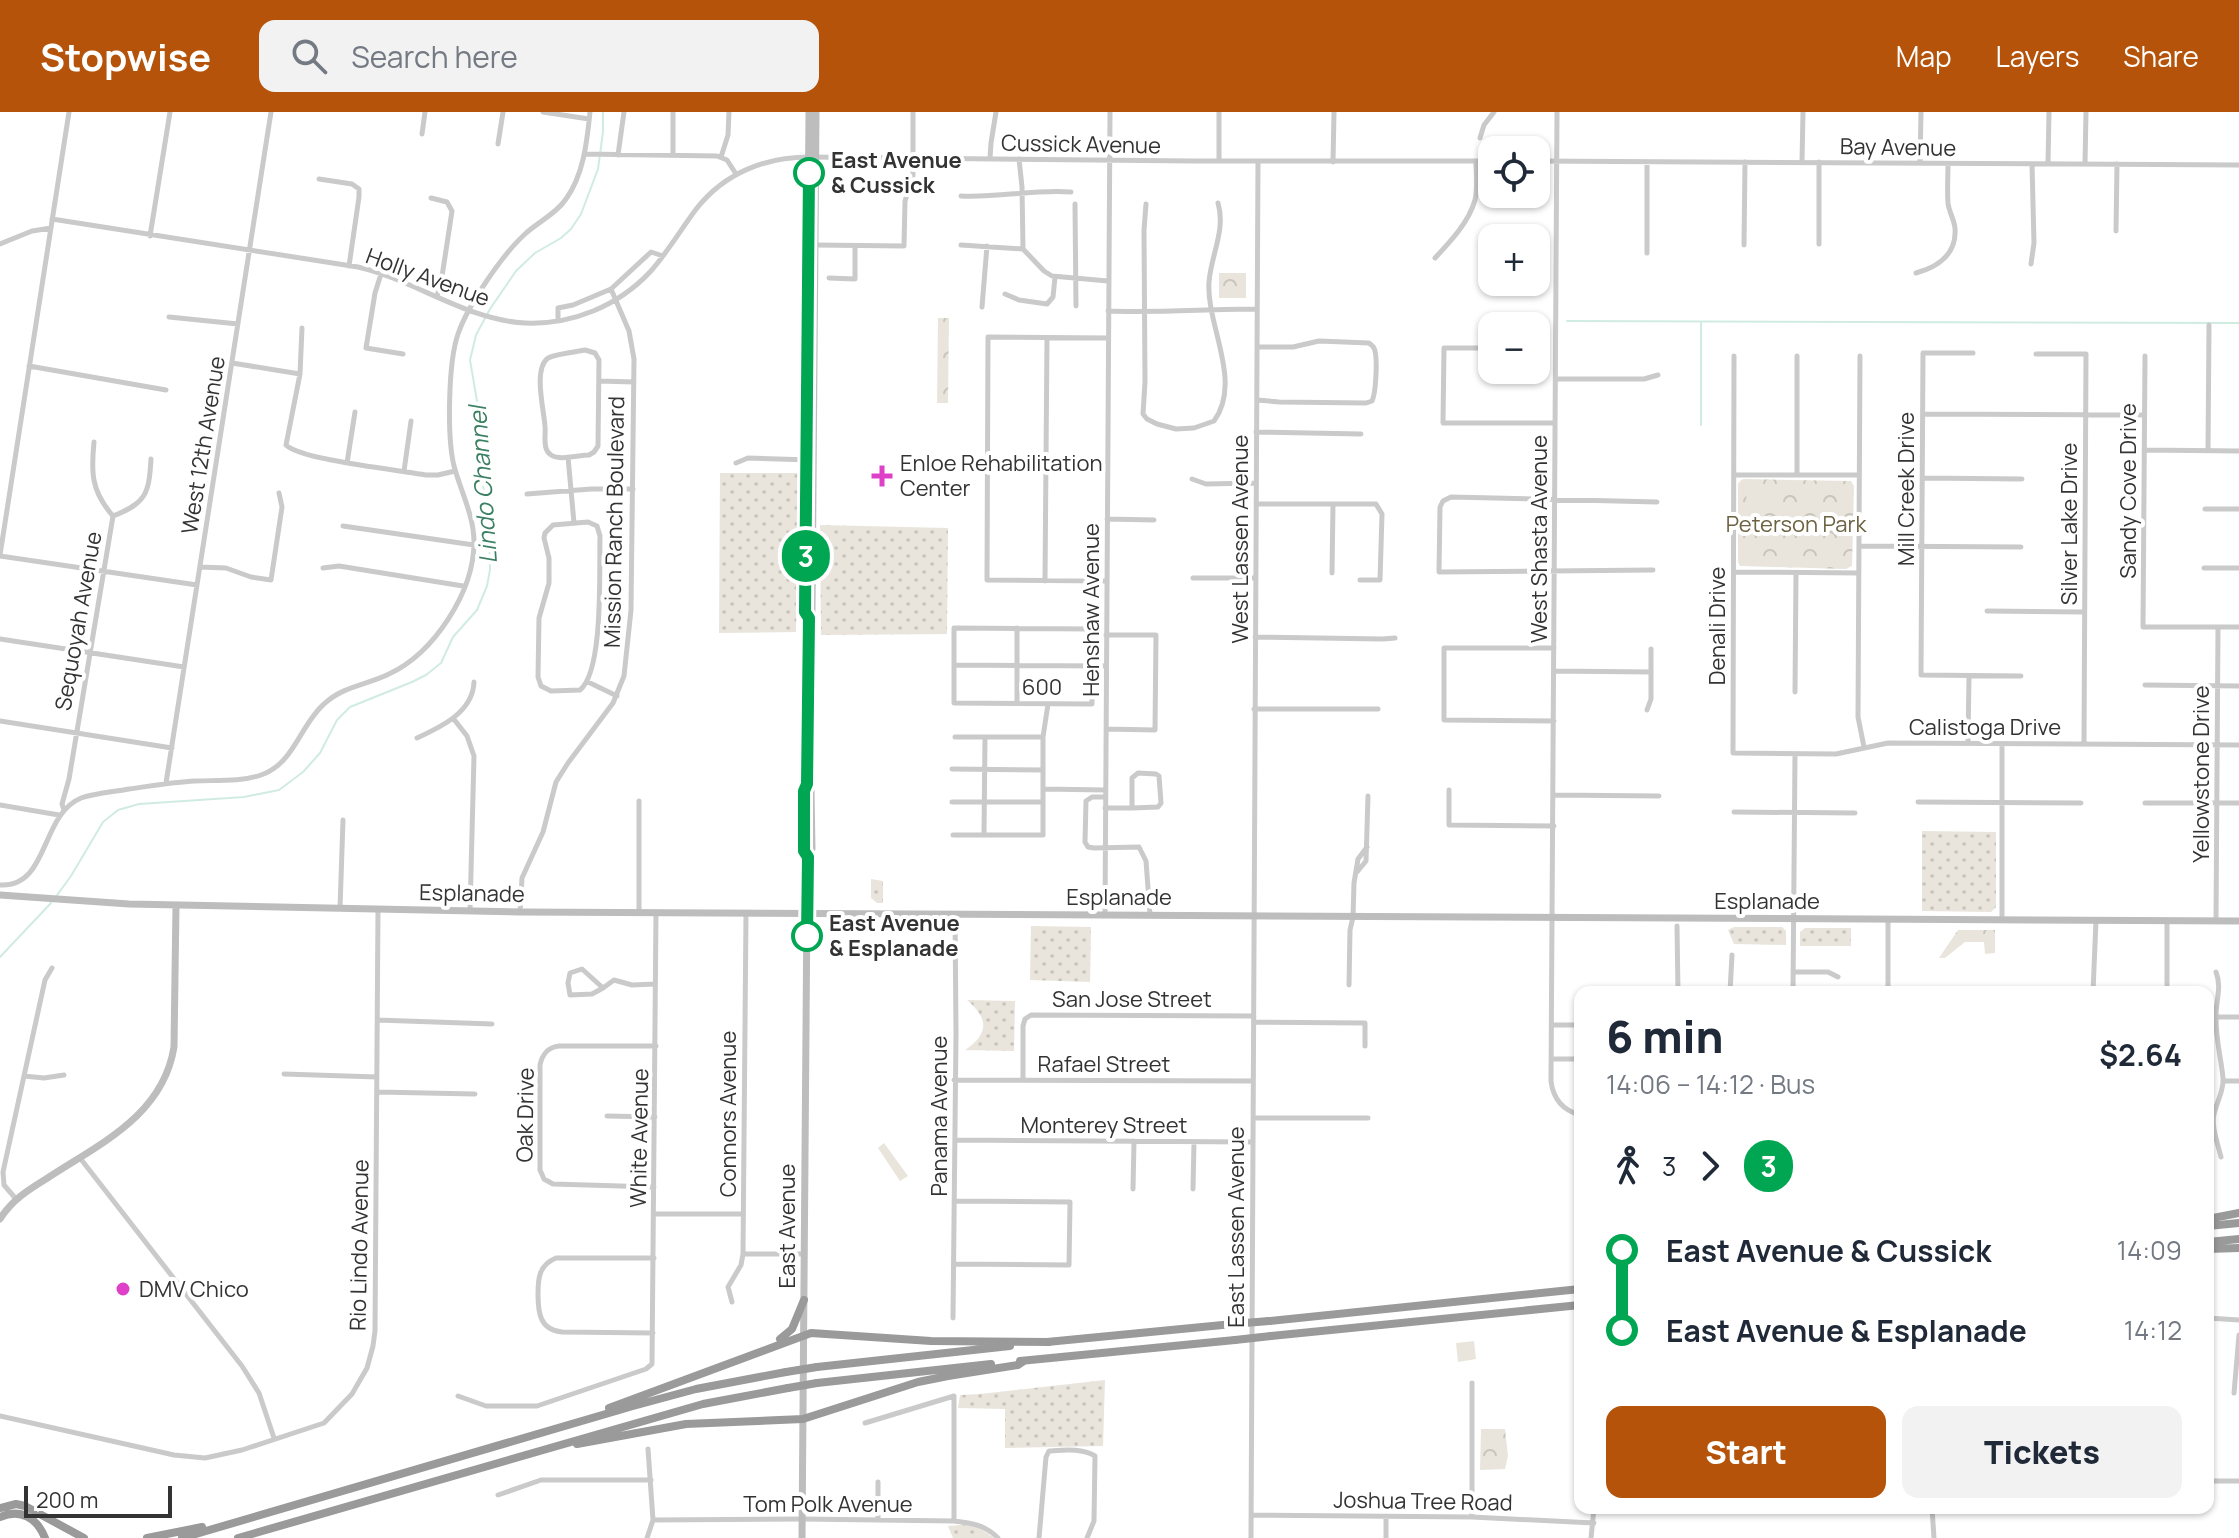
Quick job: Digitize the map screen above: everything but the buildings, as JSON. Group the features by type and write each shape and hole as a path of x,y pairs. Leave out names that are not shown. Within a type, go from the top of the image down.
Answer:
{"highway":[{"path":"2214,1218 2239,1213"},
{"path":"2214,1225 2239,1223"},
{"path":"2214,1241 2239,1239"},
{"path":"2214,1249 2239,1248"},
{"path":"182,1538 696,1389 786,1372 1574,1290"},
{"path":"732,1362 788,1334 804,1300"},
{"path":"238,1538 703,1404 788,1388 1574,1306"},
{"path":"568,1425 811,1333 931,1341 1050,1342"},
{"path":"544,1449 686,1424 803,1419 918,1382 1018,1365 1024,1361"},
{"path":"0,1508 16,1504 25,1506 84,1538"},
{"path":"0,1517 9,1513 28,1516 42,1529 45,1538"},
{"path":"147,1538 215,1528"}],"main road":[{"path":"809,112 815,245 810,460"},
{"path":"810,460 812,157 816,112"},
{"name":"East Avenue","path":"802,1538 808,857 804,851 804,791 807,784 809,618 812,611 810,460"},
{"name":"Esplanade","path":"0,895 176,905 520,912 2239,921"},
{"path":"0,1219 16,1199 139,1116 156,1095 166,1076 174,1047 176,905"}],"street":[{"path":"69,112 2,523 0,556 197,585"},
{"path":"150,236 170,112"},
{"name":"West 12th Avenue","path":"166,783 271,112"},
{"path":"422,134 425,112"},
{"path":"498,144 503,112"},
{"path":"0,805 61,812 91,795 166,783 247,778 264,774 276,768 288,755 308,720 328,700 347,688 390,674 419,655 446,623 463,586 474,545 471,520 455,471 450,439 452,362 456,339 477,294 516,243 566,199 587,154 590,116 543,112"},
{"path":"618,155 624,112"},
{"path":"673,112 673,155"},
{"path":"721,157 728,135 729,112"},
{"path":"815,245 904,246 905,206 913,180 913,112"},
{"path":"990,158 996,112"},
{"name":"Henshaw Avenue","path":"1105,915 1110,112"},
{"path":"1219,112 1219,161"},
{"path":"1333,162 1334,112"},
{"path":"1481,136 1484,125 1494,112"},
{"name":"West Shasta Avenue","path":"1557,112 1552,1089 1559,1103 1574,1114"},
{"path":"1802,162 1803,112"},
{"path":"1920,163 1921,112"},
{"path":"2048,164 2049,112"},
{"path":"2085,164 2086,112"},
{"path":"587,154 721,157 729,162 736,174"},
{"name":"Cussick Avenue","path":"736,174 770,160 812,157 1476,161"},
{"path":"1019,159 1023,194 1023,249"},
{"name":"West Lassen Avenue","path":"1255,916 1258,161"},
{"path":"1435,258 1457,232 1473,205 1476,161"},
{"path":"1550,161 1557,161"},
{"name":"Bay Avenue","path":"1557,161 2239,165"},
{"path":"1647,162 1647,253"},
{"path":"1744,245 1745,162"},
{"path":"1819,162 1819,244"},
{"path":"1916,273 1940,263 1953,243 1955,228 1948,205 1948,164"},
{"path":"2031,264 2034,249 2032,164"},
{"path":"2116,231 2117,164"},
{"name":"Holly Avenue","path":"52,219 349,266 381,274 489,317 514,322 558,321 588,314 616,300 642,280 703,201 736,174"},
{"path":"319,179 352,184 359,189 349,266"},
{"path":"961,196 1071,192"},
{"path":"431,198 447,202 452,211 437,296"},
{"path":"1146,204 1143,414 1164,426 1189,429 1214,421 1222,400 1223,354 1212,309 1209,280 1220,232 1218,203"},
{"path":"1075,204 1076,306"},
{"path":"0,244 32,231 51,228"},
{"path":"961,245 1023,249 1044,271 1055,277 1108,281"},
{"path":"829,278 855,279 855,246"},
{"path":"982,307 987,246"},
{"path":"558,321 558,308 611,289 651,252 663,256"},
{"path":"381,274 373,298 366,348 403,354"},
{"path":"1005,294 1019,300 1047,304 1054,294 1055,277"},
{"name":"Mission Ranch Boulevard","path":"520,912 522,878 543,832 557,781 609,710 625,671 630,627 634,382 632,342 611,289"},
{"path":"1108,311 1257,309"},
{"path":"169,317 238,324"},
{"path":"2208,451 2209,325"},
{"path":"302,328 300,374 286,445 293,451 347,463 430,475 455,471"},
{"path":"1107,581 987,580 988,337 1108,338"},
{"path":"1045,581 1047,338"},
{"path":"1257,347 1293,347 1319,341 1369,343 1375,353 1375,393 1372,401 1366,403 1257,400"},
{"path":"1478,348 1444,348 1443,423 1555,423"},
{"path":"590,350 599,360 598,446 591,454 568,457 554,457 546,449 540,393 544,364 552,357 590,350"},
{"name":"Mill Creek Drive","path":"1969,676 1921,675 1923,353 1973,353"},
{"name":"Silver Lake Drive","path":"2036,354 2086,354 2084,744"},
{"name":"Denali Drive","path":"1733,753 1734,356"},
{"path":"1797,356 1797,475"},
{"path":"1860,356 1858,717 1864,747"},
{"name":"Sandy Cove Drive","path":"2145,356 2143,627 2218,627"},
{"path":"232,363 300,374"},
{"path":"29,366 166,390"},
{"path":"1556,379 1644,379 1658,375"},
{"path":"599,381 634,382"},
{"path":"347,463 355,412"},
{"path":"1923,414 2144,415"},
{"path":"404,471 411,421"},
{"path":"1256,432 1361,434"},
{"name":"Sequoyah Avenue","path":"0,885 15,884 28,875 61,812 69,779 113,516 101,502 94,485 94,442"},
{"path":"2144,450 2239,451"},
{"path":"568,457 574,523"},
{"path":"736,463 748,458 810,460"},
{"path":"113,516 135,507 150,484 151,459"},
{"path":"1734,475 1859,475"},
{"path":"1922,478 2022,479"},
{"path":"1192,479 1206,484 1256,483"},
{"path":"527,494 633,489"},
{"path":"200,567 223,567 271,580 282,507 279,493"},
{"path":"1434,496 1442,502"},
{"path":"1653,570 1439,572 1440,507 1451,497 1657,502"},
{"path":"1256,504 1376,504 1382,514 1380,580 1360,580"},
{"path":"1332,573 1333,504"},
{"path":"2205,509 2239,509"},
{"path":"1107,519 1154,520"},
{"path":"591,522 600,533 599,608 594,660 588,682 578,691 556,691 545,689 539,681 539,618 549,587 545,533 553,525 591,522"},
{"path":"343,526 474,545"},
{"path":"1859,546 2021,547"},
{"path":"323,568 339,566 463,586"},
{"path":"2204,568 2239,568"},
{"path":"1734,572 1859,573"},
{"path":"1795,692 1796,573"},
{"path":"1193,578 1255,578"},
{"path":"1987,611 2084,612"},
{"name":"600","path":"1017,628 1092,626 1092,666 1092,704 954,703 954,665 1017,666 1092,666 1106,666"},
{"path":"2218,627 2239,627"},
{"name":"Yellowstone Drive","path":"2216,921 2218,627"},
{"path":"954,665 954,628 1017,628 1017,703"},
{"path":"1106,635 1156,635 1155,730 1106,729"},
{"path":"1255,637 1395,638"},
{"path":"0,639 184,667"},
{"path":"1554,648 1444,648 1444,720 1554,721"},
{"path":"1647,710 1651,699 1651,649"},
{"path":"1554,671 1651,672"},
{"path":"1968,743 1969,676 2021,676"},
{"path":"417,738 453,718 471,698 474,682"},
{"path":"588,682 617,696"},
{"path":"2145,685 2239,686"},
{"path":"953,835 1043,835 1043,737 1048,704"},
{"path":"1254,709 1378,709"},
{"path":"453,718 467,736 474,756 470,911"},
{"path":"0,721 172,748"},
{"path":"955,737 1043,737"},
{"path":"984,835 985,737"},
{"name":"Calistoga Drive","path":"1733,753 1836,754 1888,743 2239,745"},
{"path":"2002,744 2002,920"},
{"path":"1793,986 1795,754"},
{"path":"952,769 1043,770"},
{"path":"1105,808 1132,808 1155,808 1160,805 1161,779 1158,775 1134,775 1132,808"},
{"path":"1043,789 1105,790"},
{"path":"1449,790 1449,825 1554,826"},
{"path":"1554,795 1659,796"},
{"path":"1349,985 1354,883 1367,847 1368,796"},
{"path":"1105,797 1092,797 1085,803 1085,843 1090,848 1139,847 1146,861 1150,915"},
{"path":"639,801 639,912"},
{"path":"952,802 1043,802"},
{"path":"1918,802 2081,803"},
{"path":"2145,803 2239,803"},
{"path":"1734,812 1855,813"},
{"path":"340,908 343,820"},
{"name":"Rio Lindo Avenue","path":"0,1416 179,1456 205,1458 242,1450 324,1423 352,1394 371,1359 375,1320 378,909"},
{"name":"White Avenue","path":"458,1396 490,1406 541,1406 646,1369 652,1364 656,912"},
{"name":"Connors Avenue","path":"743,1254 746,913"},
{"name":"Panama Avenue","path":"953,1318 955,914"},
{"name":"East Lassen Avenue","path":"1251,1538 1255,916"},
{"path":"1888,919 1888,986"},
{"path":"2093,986 2096,920"},
{"path":"2167,920 2167,986"},
{"path":"1677,926 1678,986"},
{"path":"1730,986 1732,955"},
{"path":"16,1199 4,1185 3,1172 45,980 52,968"},
{"path":"603,988 582,969 570,973 570,995 592,994 603,988 614,980 632,985 655,984"},
{"path":"1793,972 1828,972 1838,977"},
{"path":"2216,972 2219,986 2216,1017 2223,1081 2214,1119 2221,1157"},
{"name":"San Jose Street","path":"1023,1080 1023,1026 1025,1019 1031,1015 1254,1019"},
{"path":"2216,1017 2239,1017"},
{"path":"1254,1019 1365,1023 1365,1046"},
{"path":"377,1020 492,1024"},
{"path":"1552,1025 1574,1025"},
{"name":"Oak Drive","path":"654,1187 560,1186 547,1181 540,1170 540,1098 541,1062 552,1047 656,1046"},
{"path":"1552,1059 1574,1059"},
{"path":"284,1074 377,1077"},
{"path":"24,1076 44,1078 64,1075"},
{"name":"Rafael Street","path":"954,1080 1253,1081"},
{"path":"2223,1081 2239,1081"},
{"path":"377,1092 475,1094"},
{"path":"607,1116 655,1117"},
{"path":"1253,1118 1368,1118"},
{"name":"Monterey Street","path":"955,1140 1253,1142"},
{"path":"1133,1189 1134,1141"},
{"path":"1193,1189 1194,1142"},
{"path":"79,1157 242,1366 259,1393 274,1438"},
{"path":"954,1264 1069,1265 1070,1202 955,1201"},
{"path":"654,1214 743,1214"},
{"path":"732,1302 728,1287 740,1268 743,1254 804,1254"},
{"path":"653,1333 562,1332 551,1329 544,1325 539,1315 538,1282 543,1266 556,1258 654,1258"},
{"path":"2214,1318 2239,1320"},
{"path":"2234,1393 2239,1335"},
{"path":"1472,1383 1472,1517"},
{"path":"865,1423 954,1396 954,1521"},
{"path":"647,1538 653,1520 648,1449"},
{"path":"1039,1538 1046,1457 1049,1451 1055,1450 1087,1451 1095,1456 1094,1521 1087,1538"},
{"path":"498,1495 541,1480 651,1480"},
{"path":"2214,1481 2239,1481"},
{"path":"878,1482 878,1520"},
{"path":"1591,1538 1594,1514"},
{"path":"1932,1514 1934,1538"},
{"name":"Joshua Tree Road","path":"1251,1515 1472,1517 1594,1523"},
{"path":"1386,1518 1386,1538"},
{"name":"Tom Polk Avenue","path":"653,1520 954,1521 974,1523 989,1529 998,1538"}],"green space":[{"path":"1219,273 1246,273 1246,298 1219,298"},
{"path":"938,318 949,318 948,403 937,403"},
{"path":"720,473 798,473 796,632 719,633"},
{"name":"Peterson Park","path":"1744,479 1851,481 1854,486 1852,566 1846,569 1740,566 1738,484"},
{"path":"1747,488 1770,488 1770,504 1746,504"},
{"path":"820,525 948,528 947,634 821,635"},
{"path":"1922,831 1996,832 1996,907 1991,912 1922,911"},
{"path":"871,879 883,881 883,903 871,898"},
{"path":"1031,926 1091,927 1090,982 1030,980"},
{"path":"1734,927 1782,927 1786,931 1786,945 1734,944 1728,930"},
{"path":"1805,928 1851,928 1851,946 1800,946 1800,932"},
{"path":"1958,930 1995,930 1995,953 1985,954 1984,942 1965,942 1945,958 1939,958"},
{"path":"967,1000 1015,1001 1014,1051 965,1050 979,1038 983,1025 979,1013"},
{"path":"884,1143 908,1176 900,1181 878,1148"},
{"path":"1474,1341 1476,1359 1458,1362 1456,1343"},
{"path":"1105,1380 1103,1446 1005,1448 1005,1409 958,1408 960,1395"},
{"path":"1481,1429 1505,1429 1508,1456 1505,1469 1480,1470"},
{"path":"971,1524 994,1538 953,1538 948,1526"}],"waterway":[{"name":"Lindo Channel","path":"55,898 103,822 118,810 139,804 244,797 279,790 303,772 320,753 337,720 350,707 412,682 441,663 453,637 477,610 490,570 489,521 478,472 473,424 477,401 470,360 476,335 516,271 535,253 561,238 581,214 598,169 603,112"},
{"path":"1567,321 2239,323"},
{"path":"1701,322 1701,425"},
{"name":"Lindo Channel","path":"0,957 51,903"}],"bus line":[{"name":"3","path":"807,936 808,857 804,851 804,791 807,784 809,618 805,612 809,173"}],"place":[{"name":"East Avenue & Cussick","path":"809,173"},
{"name":"Enloe Rehabilitation Center","path":"882,476"},
{"name":"East Avenue & Esplanade","path":"807,936"},
{"name":"DMV Chico","path":"123,1289"}]}
